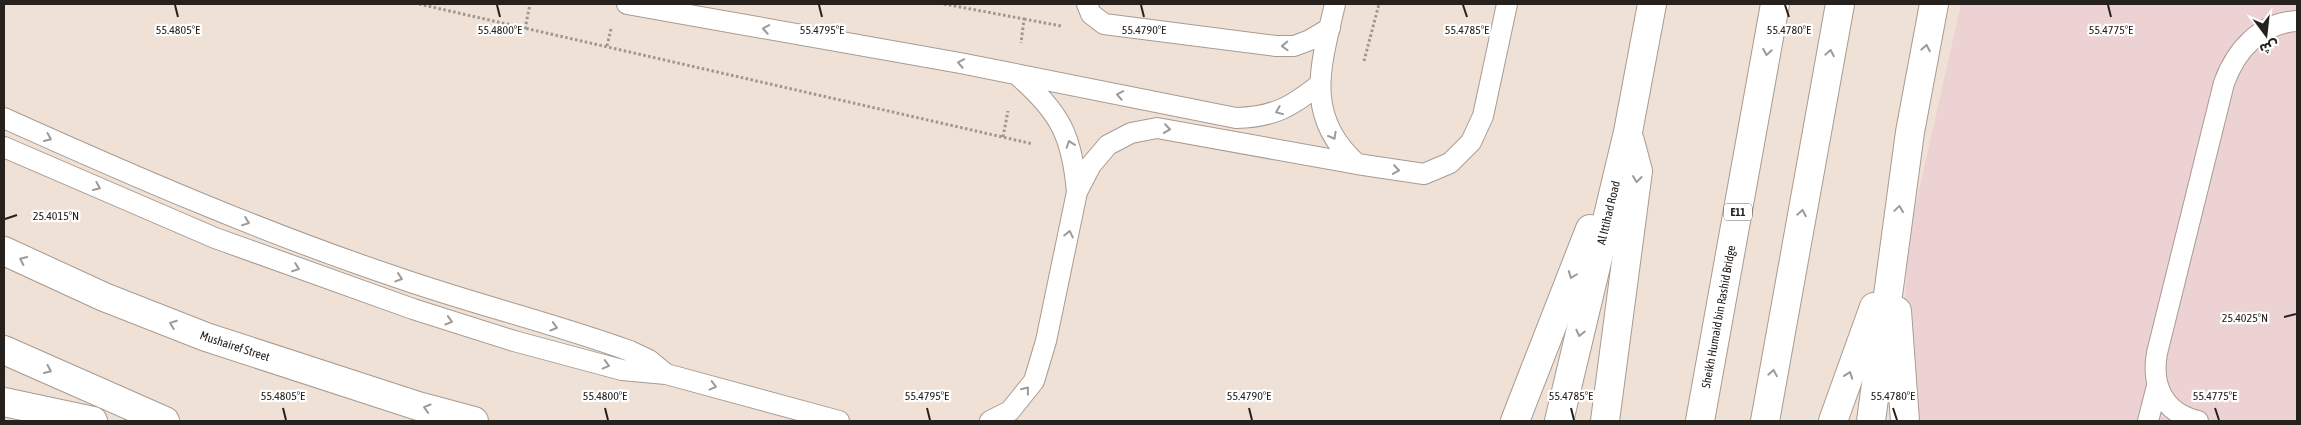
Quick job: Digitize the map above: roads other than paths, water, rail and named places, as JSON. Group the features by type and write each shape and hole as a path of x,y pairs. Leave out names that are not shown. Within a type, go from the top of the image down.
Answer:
{"main road":[{"name":"Al Ittihad Road","path":"1559,421 1628,132 1652,4"},
{"name":"Sheikh Humaid bin Rashid Bridge","path":"1700,421 1775,4"},
{"path":"1765,421 1840,4"},
{"path":"1871,421 1910,132 1936,8"},
{"path":"1515,421 1628,132"},
{"path":"1605,421 1638,171 1628,132"},
{"name":"Mushairef Street","path":"4,251 104,297 206,337 418,406 474,421"},
{"path":"1833,421 1892,257"},
{"path":"1892,257 1906,421"},
{"path":"4,350 165,421"},
{"path":"4,402 93,421"}],"lane":[{"path":"627,4 1016,74 1236,118 1257,117 1276,113 1295,104 1320,84"},
{"path":"1087,4 1091,14 1104,24 1259,45 1294,46 1310,40 1330,28"},
{"path":"1335,4 1320,84 1320,102 1329,128 1344,152 1357,164"},
{"path":"990,421 1010,411 1034,381 1046,341 1077,192 1091,164 1108,145 1131,133 1157,128 1357,164 1424,174 1450,163 1471,142 1483,116 1507,4"},
{"path":"2193,421 2177,413 2164,400 2157,386 2154,369 2224,83 2231,63 2244,46 2259,33 2275,25 2297,21"},
{"path":"1016,74 1036,91 1053,112 1066,135 1073,153 1077,192"},
{"path":"4,118 139,179 218,211 397,278 630,350 649,360 666,374"},
{"path":"4,146 214,238 395,303 514,341 622,370 666,374 839,421"},
{"path":"214,238 218,211"},
{"path":"2148,421 2157,386"}]}
